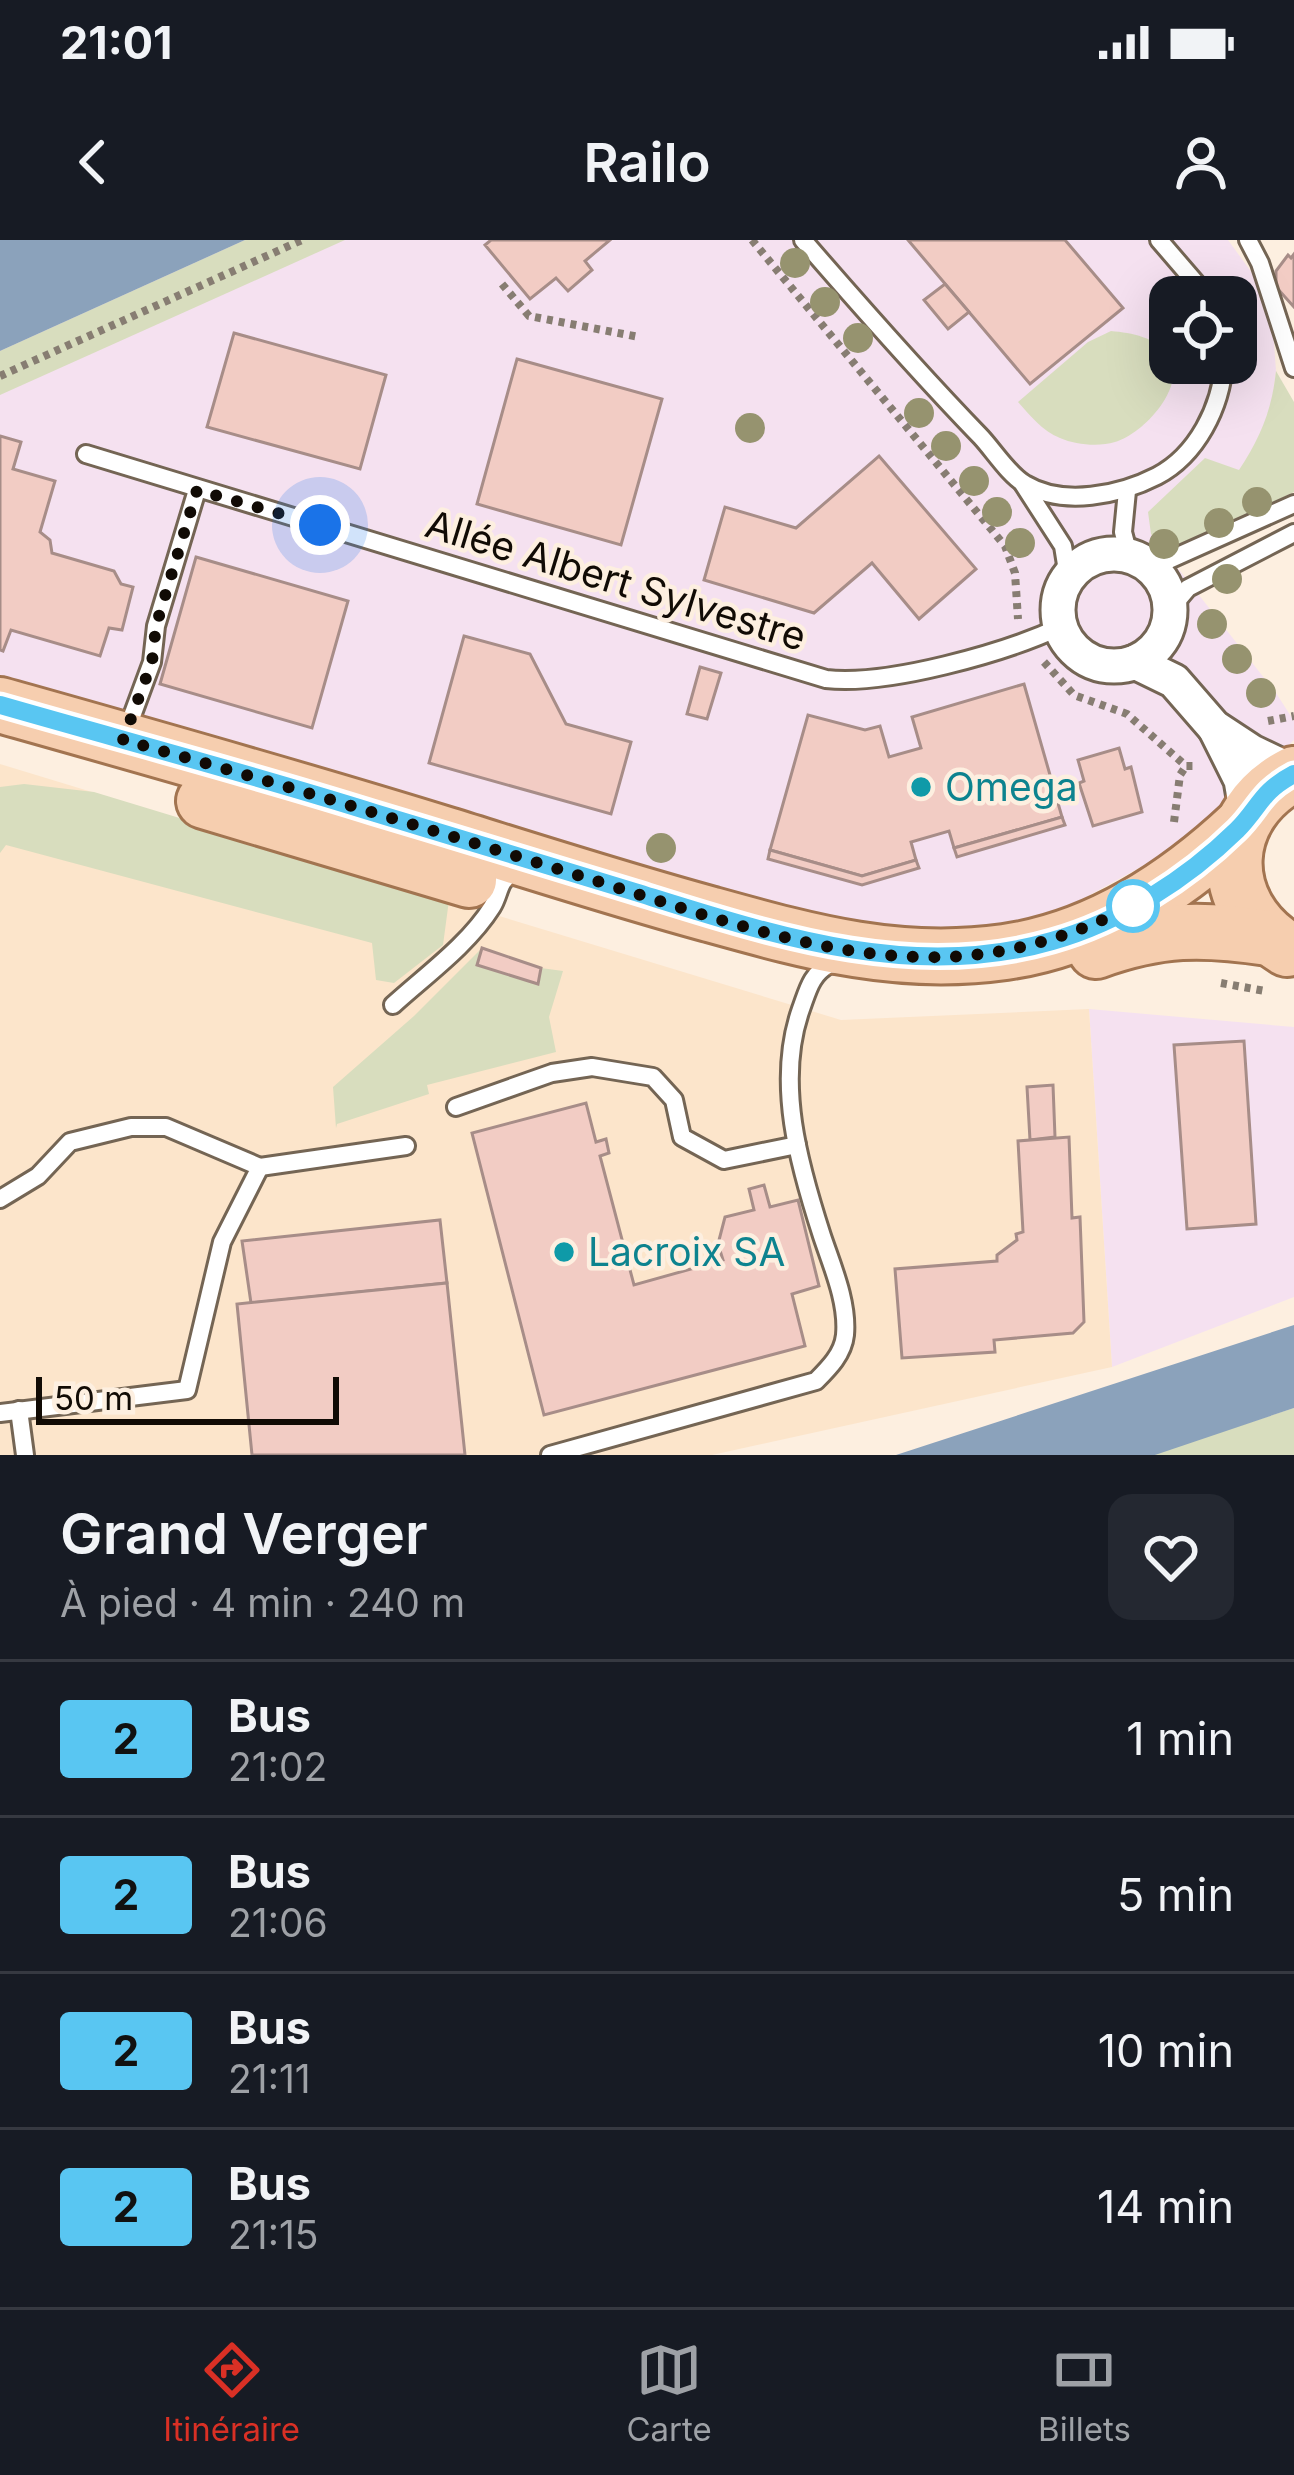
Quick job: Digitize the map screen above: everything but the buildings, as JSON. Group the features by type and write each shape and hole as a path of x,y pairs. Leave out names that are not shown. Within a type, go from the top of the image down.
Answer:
{"main road":[{"path":"0,705 681,907 868,954 926,957 1005,952 1054,941 1097,925 1182,877 1245,820"},
{"path":"0,741 812,980 924,991 966,990 1008,981 1146,934 1188,929 1281,945"},
{"path":"1281,945 1252,920 1238,886 1235,848 1260,797 1294,773"}],"street":[{"path":"1174,681 1166,624 1168,593 1140,561 1095,556 1068,577 1045,634 1099,664 1135,662 1174,681 1214,727 1241,780 1245,820"},
{"path":"1135,662 1166,624"},
{"path":"1214,727 1294,773"}],"lane":[{"path":"802,240 1023,484 1063,546 1068,577"},
{"path":"1159,240 1190,276"},
{"path":"1247,240 1260,263 1294,368"},
{"path":"1023,484 1058,494 1127,491 1165,472 1192,447 1215,409 1220,384"},
{"name":"Allée Albert Sylvestre","path":"86,454 826,679 880,680 1045,634"},
{"path":"0,719 76,741 123,740 152,662 156,626 197,490"},
{"path":"1127,491 1123,532 1140,561 1294,504"},
{"path":"1166,624 1188,588 1294,532"},
{"path":"393,1005 461,944 492,907 502,879 511,874 600,896 681,907"},
{"path":"550,1455 816,1381 834,1364 844,1336 839,1286 797,1145 788,1080 796,1023 812,980 830,964 888,972 926,957"},
{"path":"456,1107 552,1073 592,1066 653,1078 674,1100 682,1137 724,1160 797,1145"},
{"path":"0,1199 38,1176 70,1142 131,1127 166,1127 260,1167 406,1146"},
{"path":"0,1412 187,1390 222,1242 260,1167"},
{"path":"20,1410 25,1455"}],"path":[{"path":"0,376 302,240"},
{"path":"752,240 1005,546 1015,573 1018,621 1045,634 1074,694 1127,714 1186,766"},
{"path":"502,284 529,316 639,337"}],"shaded area":[{"path":"245,240 1228,240 1254,276 1149,276 1149,384 1257,384 1257,280 1263,288 1276,371 1260,438 1239,471 1151,534 1276,693 1294,721 1294,740 1188,841 1057,913 939,956 0,687 0,351"},
{"path":"0,764 841,1020 1089,1009 1112,1367 712,1455 0,1455"},
{"path":"1089,1009 1294,1027 1294,1297 1112,1367"}],"green space":[{"path":"245,240 345,240 0,395 0,351"},
{"path":"1111,331 1149,340 1149,384 1172,384 1150,419 1115,442 1066,440 1037,422 1018,402 1088,342"},
{"path":"1276,371 1294,402 1294,492 1166,553 1151,534 1148,512 1205,458 1239,470 1264,423"},
{"path":"24,784 94,792 449,900 443,945 394,983 376,980 372,943 6,845 0,853 0,787"},
{"path":"482,948 478,965 537,984 541,968 563,971 549,1017 556,1052 427,1085 429,1094 336,1128 333,1087"},
{"path":"1294,1408 1294,1455 1155,1455 1159,1452"}],"water":[{"path":"0,240 245,240 0,351"},
{"path":"1294,1325 1294,1408 1155,1455 896,1455"}],"bus line":[{"name":"2","path":"0,705 338,801 681,907 823,946 897,956 1005,952 1097,925 1182,877 1242,825 1260,797 1294,774"}],"place":[{"name":"Omega","path":"921,787"},
{"name":"Lacroix SA","path":"564,1252"}],"route":[{"path":"320,525 197,490 156,626 152,662 123,740 681,907 868,954 926,957 1005,952 1054,941 1140,902 1133,906"}]}
